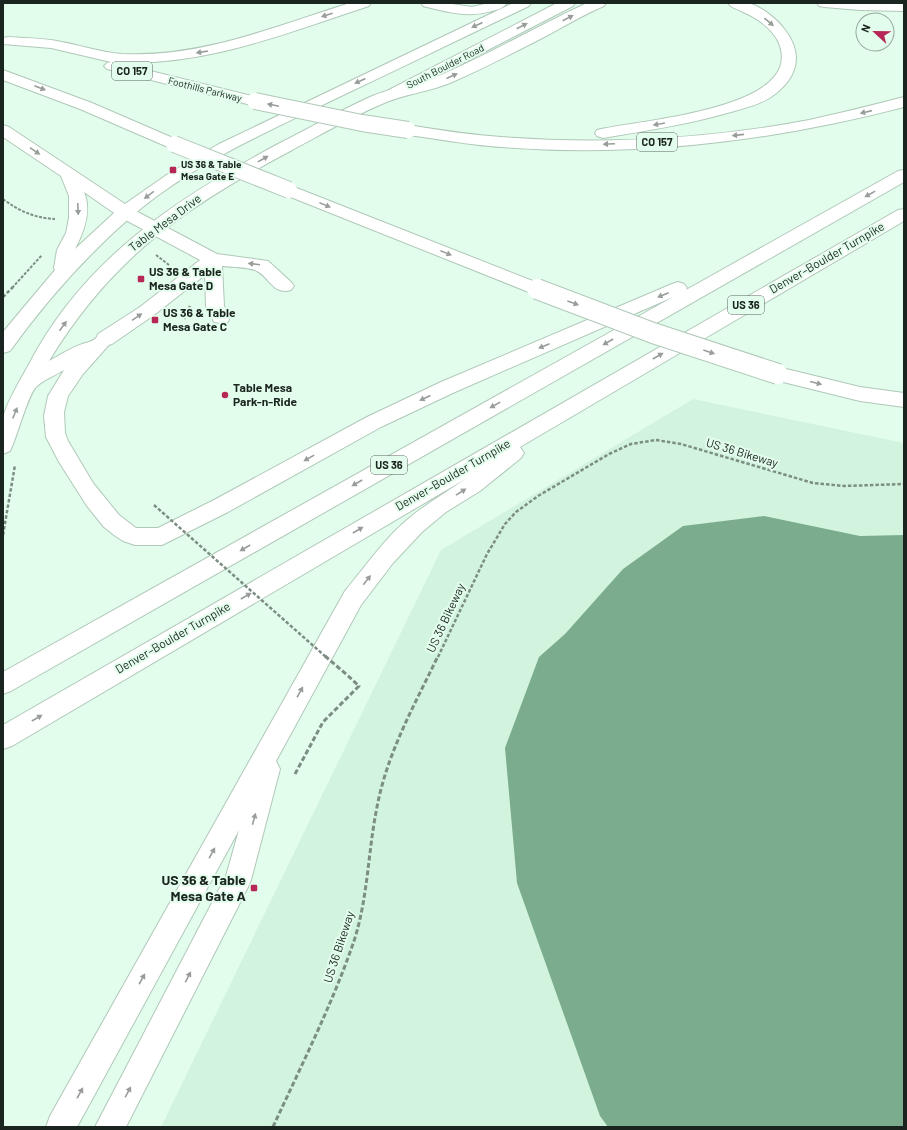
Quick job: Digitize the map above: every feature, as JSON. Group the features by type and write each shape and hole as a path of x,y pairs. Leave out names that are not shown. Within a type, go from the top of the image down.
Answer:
{"main road":[{"path":"6,40 52,44 109,57 148,58 174,56 226,47 364,3"},
{"path":"428,3 458,11 471,12 486,9 502,3"},
{"name":"South Boulder Road","path":"126,213 167,182 201,160 283,118 524,3"},
{"name":"South Boulder Road","path":"322,128 388,96 568,3"},
{"path":"388,96 440,81 481,63 599,3"},
{"path":"408,130 541,137 599,134 698,116 752,100 766,93 786,74 790,64 790,55 786,42 773,24 763,17 735,3"},
{"path":"824,3 904,7"},
{"name":"Foothills Parkway","path":"6,40 255,101 362,123 408,130"},
{"path":"3,75 86,106 174,144 537,289 653,333 778,374 860,394 904,400"},
{"name":"CO 157","path":"408,130 512,143 595,145 643,143 708,138 782,129 836,119 904,102"},
{"name":"Table Mesa Drive","path":"3,446 30,381 53,340 89,291 110,267 155,228 205,193 266,157 322,128"},
{"path":"3,130 126,213 213,259 262,265 285,286"},
{"path":"63,271 66,250 75,233 78,218 78,196 67,172"},
{"name":"US 36","path":"3,684 904,174"},
{"path":"3,346 28,312 63,271 126,213"},
{"name":"Denver–Boulder Turnpike","path":"3,738 904,214"},
{"path":"105,339 79,366 65,384 56,402 53,420 56,438 84,486 117,526 133,535 151,537 162,536 221,506 374,422 441,390 776,246"},
{"path":"213,259 215,306 221,317"},
{"path":"30,381 105,339 147,311 213,259"},
{"path":"61,1127 353,598 385,557 420,521 439,506 473,485 588,397"},
{"path":"110,1127 238,880 259,799 282,726"}],"path":[{"path":"3,297 42,254"},
{"name":"US 36 Bikeway","path":"273,1127 330,1003 354,940 362,907 376,806 387,768 403,730 487,554 505,524 516,512 538,496 609,454 631,444 656,440 681,444 813,483 844,486 904,484"},
{"path":"154,505 346,674"}],"shaded area":[{"path":"693,399 904,443 904,1127 161,1127 441,550"},
{"path":"764,516 860,536 904,535 904,1127 608,1127 600,1116 517,883 505,748 539,657 565,634 623,569 683,526"}],"place":[{"name":"US 36 & Table Mesa Gate E","path":"173,170"},
{"name":"US 36 & Table Mesa Gate D","path":"141,279"},
{"name":"US 36 & Table Mesa Gate C","path":"155,320"},
{"name":"Table Mesa Park-n-Ride","path":"225,395"},
{"name":"US 36 & Table Mesa Gate A","path":"254,888"}]}
